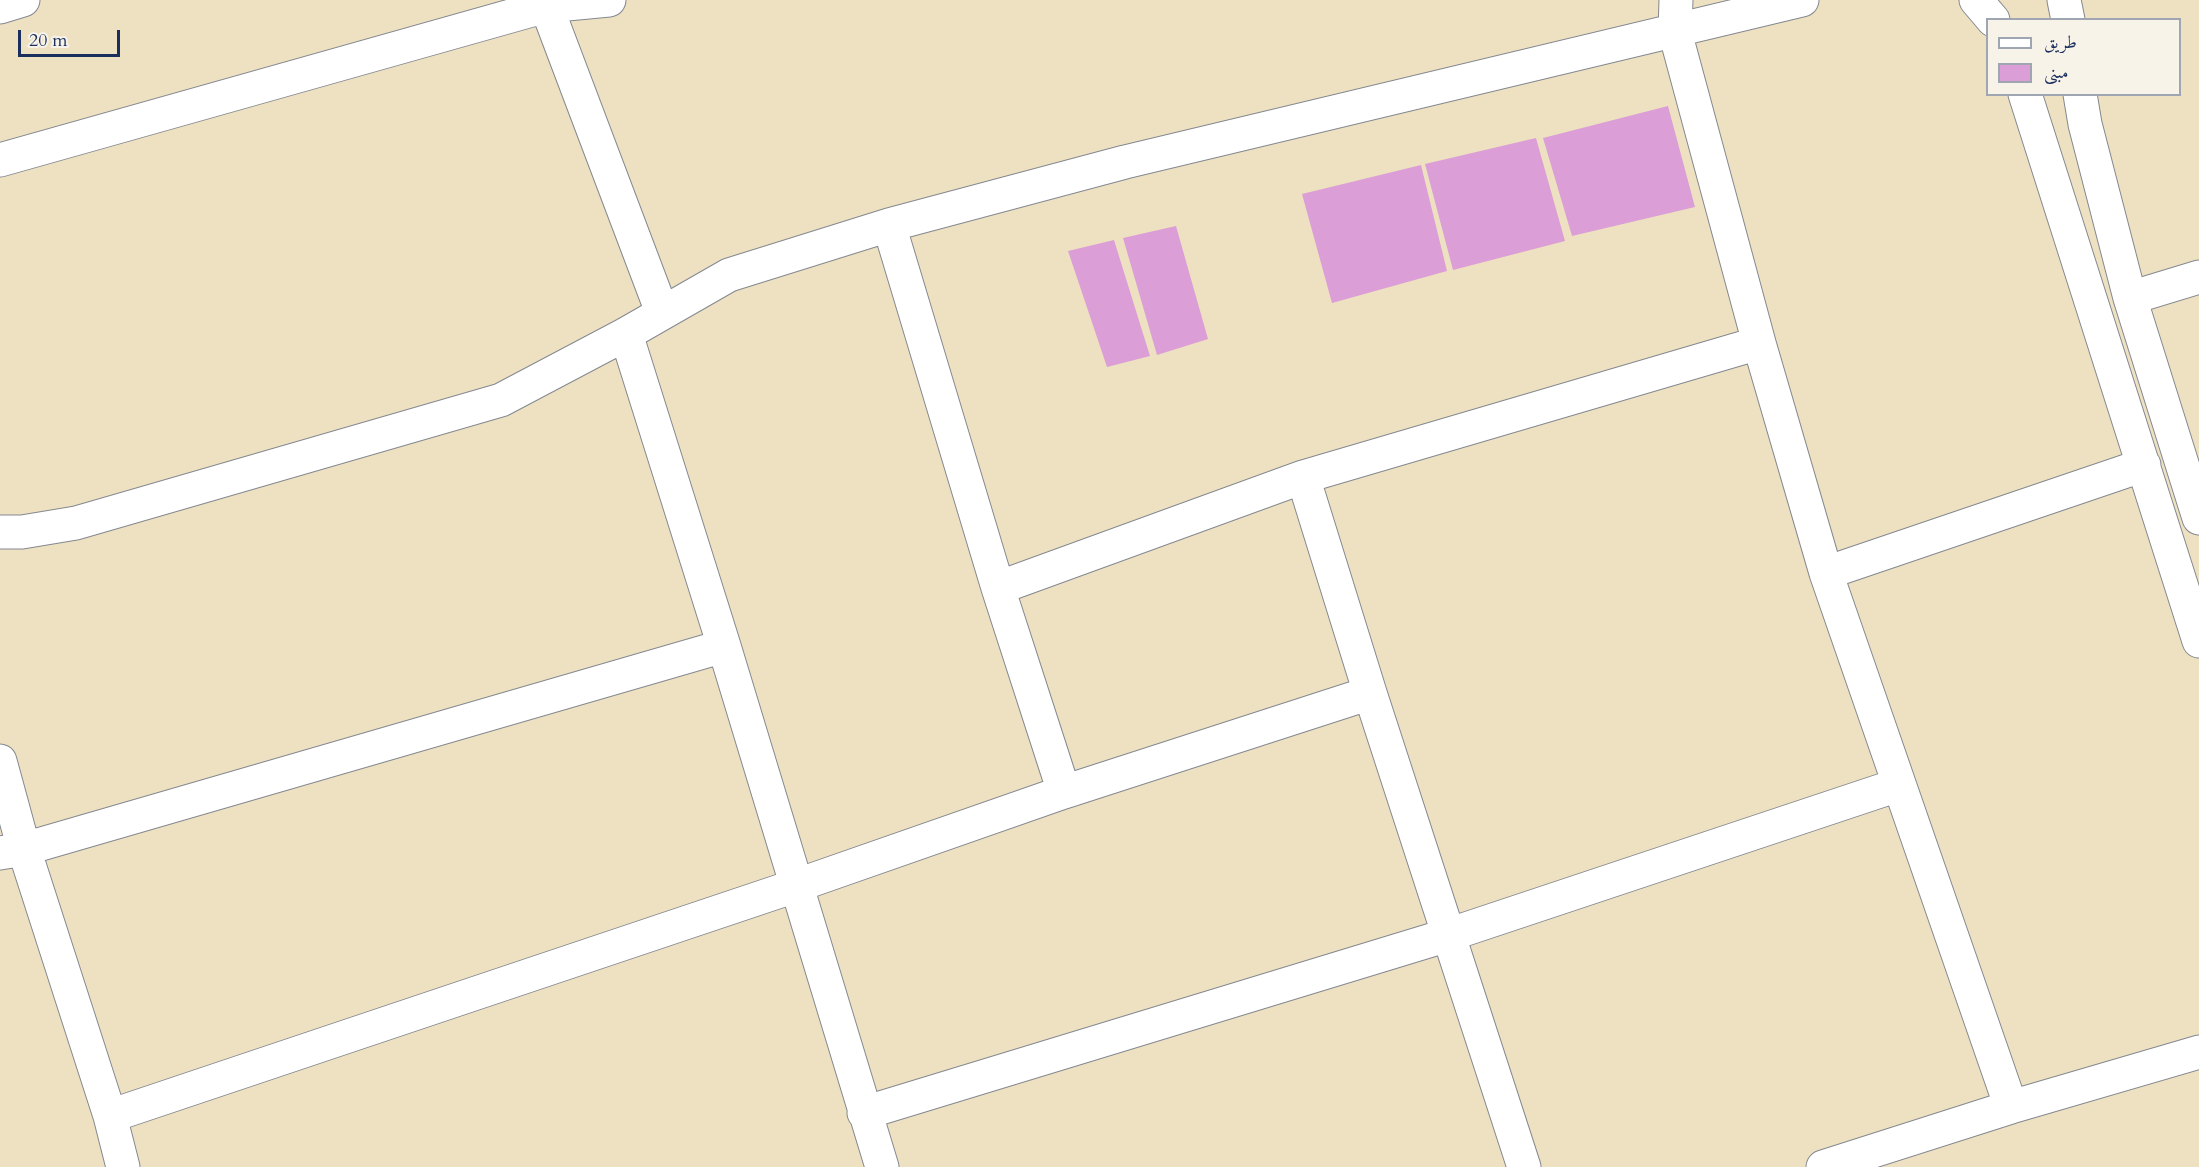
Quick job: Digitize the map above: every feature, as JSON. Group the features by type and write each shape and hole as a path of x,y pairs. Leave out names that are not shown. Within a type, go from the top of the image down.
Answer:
{"street":[{"path":"0,7 23,0"},
{"path":"0,160 545,3 609,0"},
{"path":"1676,0 1675,32 1759,343 1826,573 2011,1107"},
{"path":"0,532 22,532 76,523 501,400 626,334 729,275 889,225 1125,162 1802,0"},
{"path":"1976,0 1991,18"},
{"path":"2064,0 2068,18"},
{"path":"545,3 662,312"},
{"path":"2026,96 2199,641"},
{"path":"2080,96 2085,124 2130,298 2199,518"},
{"path":"889,225 998,588 1064,792"},
{"path":"2130,298 2199,277"},
{"path":"626,334 724,646 882,1167"},
{"path":"998,588 1303,477 1759,343"},
{"path":"1826,573 2144,465"},
{"path":"1303,477 1370,693 1524,1167"},
{"path":"12,851 724,646"},
{"path":"110,1116 795,886 1064,792 1370,693"},
{"path":"0,761 12,851 110,1116 123,1167"},
{"path":"864,1113 1448,935 1898,784"},
{"path":"1823,1167 2011,1107 2199,1052"}],"building":[{"path":"1668,106 1695,207 1572,236 1543,138"},
{"path":"1536,138 1565,241 1453,270 1425,164"},
{"path":"1421,165 1447,271 1332,303 1302,194"},
{"path":"1176,226 1208,339 1157,355 1123,238"},
{"path":"1114,240 1150,356 1107,367 1068,251"}]}
